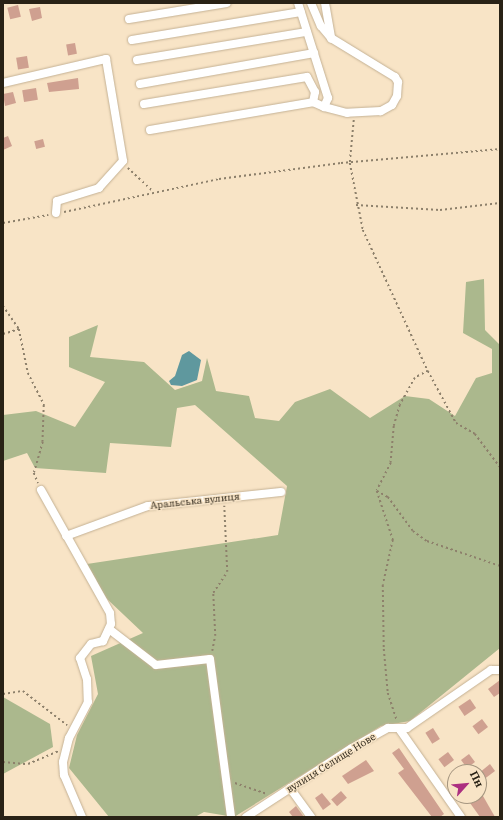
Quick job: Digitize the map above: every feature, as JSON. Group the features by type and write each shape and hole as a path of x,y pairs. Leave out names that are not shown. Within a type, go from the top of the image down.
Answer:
{"street":[{"path":"129,19 227,3"},
{"path":"298,3 328,98 324,107"},
{"path":"150,130 314,102 324,107 354,112 381,111 392,105 398,91 398,82 395,77 330,38 321,26 311,3"},
{"path":"325,3 330,38"},
{"path":"132,40 301,12"},
{"path":"137,60 308,32"},
{"path":"140,84 314,53"},
{"path":"3,83 106,59 123,161 99,188 57,202 56,214"},
{"path":"144,104 306,78 315,92 314,102"},
{"path":"41,490 110,612 109,629 103,641 91,644 80,658 87,679 88,702 73,730 63,762 64,775 82,817"},
{"name":"Аральська вулиця","path":"66,536 148,506 281,492"},
{"path":"109,629 156,665 210,659 231,817"},
{"name":"вулиця Селище Нове","path":"246,817 290,788 388,728 400,730 415,723 491,670 500,670"},
{"path":"400,730 461,817"},
{"path":"290,788 311,817"}],"path":[{"path":"354,112 350,163 356,205 374,256 428,371 456,423 475,434 500,467"},
{"path":"3,223 56,214 219,179 350,163 500,149"},
{"path":"123,161 155,193"},
{"path":"356,205 440,210 500,203"},
{"path":"3,306 19,329 28,373 44,405 43,442 34,473 41,490"},
{"path":"3,334 19,329"},
{"path":"400,730 388,693 384,649 383,585 393,540 377,491 392,463 394,426 400,405 415,378 428,371"},
{"path":"377,491 388,498 413,530 427,541 500,566"},
{"path":"210,659 215,636 214,593 227,572 223,498"},
{"path":"3,694 23,691 73,730"},
{"path":"3,762 28,764 68,745"},
{"path":"226,780 256,793 279,796"}],"green space":[{"path":"484,279 485,330 500,345 500,648 410,721 381,726 234,817 204,812 195,817 109,817 69,768 77,735 98,694 91,656 143,633 106,598 87,564 278,535 287,486 195,405 177,408 171,447 110,443 106,473 35,468 27,453 3,461 3,415 36,411 75,427 105,382 69,367 69,337 98,325 90,357 144,362 175,390 202,381 207,358 216,391 249,396 255,418 279,421 295,402 330,389 370,418 405,396 429,399 455,416 476,378 492,373 492,349 463,333 466,282"},
{"path":"3,697 50,724 53,747 3,774"}],"water":[{"path":"189,351 201,360 197,380 182,386 171,385 169,381 175,376 182,355"}],"building":[{"path":"18,5 21,17 10,19 7,8"},
{"path":"40,7 42,18 32,21 29,9"},
{"path":"75,43 77,54 68,55 66,45"},
{"path":"27,56 29,68 18,70 16,58"},
{"path":"78,78 79,89 49,92 47,83"},
{"path":"36,88 38,100 24,102 22,90"},
{"path":"13,92 16,103 5,106 3,94"},
{"path":"8,136 12,146 3,150 3,138"},
{"path":"43,139 45,147 36,149 34,141"},
{"path":"500,680 500,693 494,697 488,689"},
{"path":"470,699 476,708 465,716 458,707"},
{"path":"482,719 488,727 478,734 472,726"},
{"path":"433,728 440,739 432,744 425,733"},
{"path":"399,748 444,814 440,817 432,817 398,773 404,769 392,753"},
{"path":"448,752 454,760 444,767 438,759"},
{"path":"469,754 475,762 472,764 464,764 461,760"},
{"path":"366,760 374,771 348,784 342,776"},
{"path":"490,764 495,771 487,777 487,766"},
{"path":"341,791 347,798 337,806 331,800"},
{"path":"322,793 331,804 323,810 315,798"},
{"path":"487,803 495,817 480,817 471,804"},
{"path":"296,806 304,817 293,817 289,812"}]}
